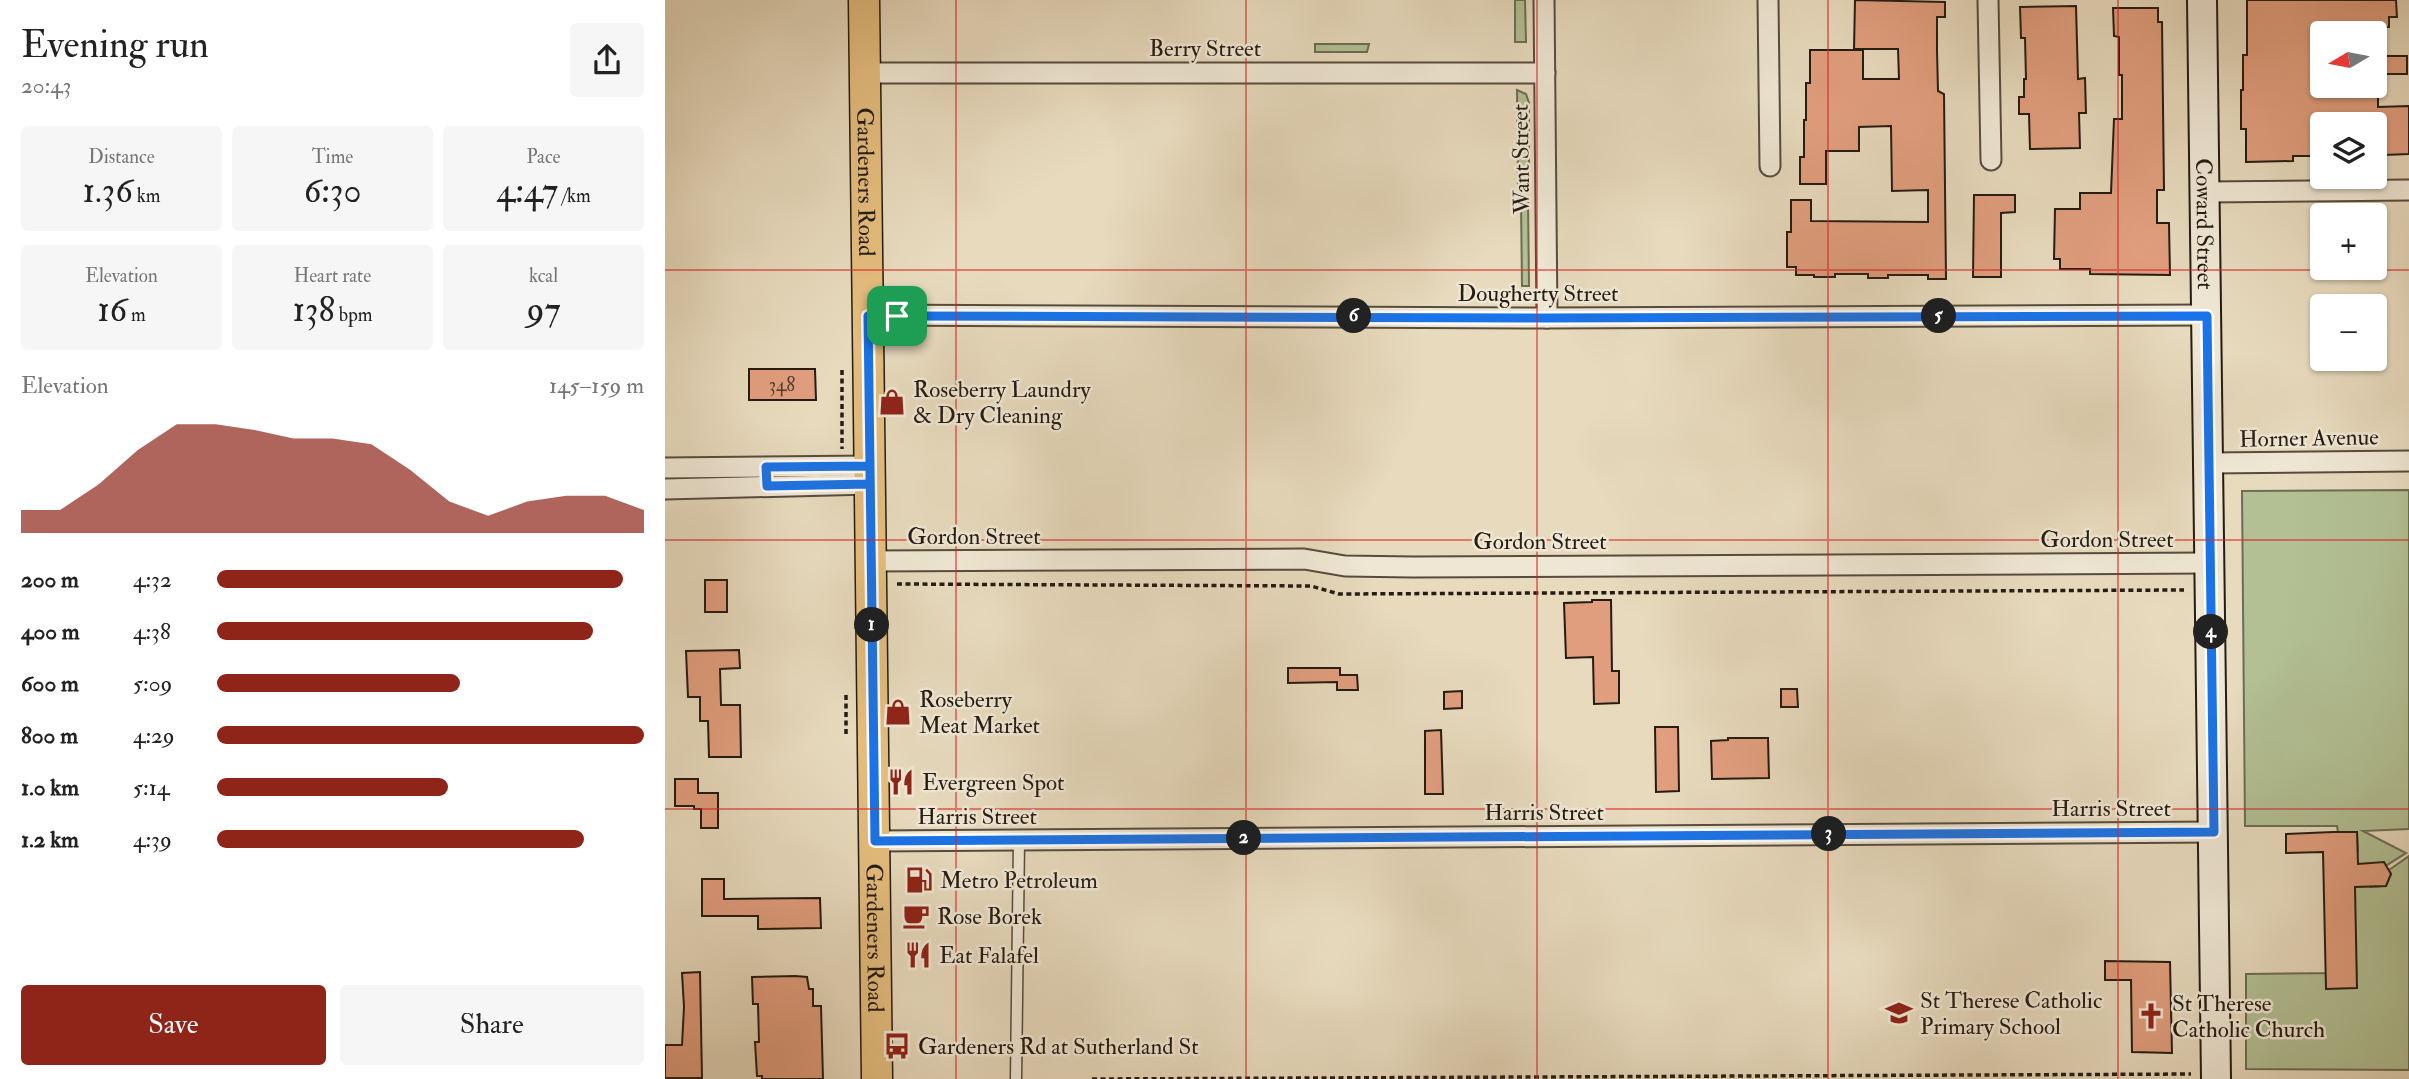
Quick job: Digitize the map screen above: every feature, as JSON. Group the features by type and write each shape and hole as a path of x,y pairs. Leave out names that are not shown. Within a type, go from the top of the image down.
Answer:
{"main road":[{"name":"Gardeners Road","path":"864,0 877,1079"}],"street":[{"name":"Want Street","path":"1544,0 1547,318"},
{"path":"1769,0 1770,166"},
{"path":"1988,0 1991,159"},
{"name":"Coward Street","path":"2202,0 2214,832 2204,1077"},
{"name":"Berry Street","path":"865,74 1545,73"},
{"path":"2206,192 2409,190"},
{"name":"Dougherty Street","path":"868,316 2207,316"},
{"name":"Horner Avenue","path":"2209,464 2409,461"},
{"path":"766,476 667,489 667,468 766,476 870,475"},
{"name":"Gordon Street","path":"871,561 1304,559 1345,566 2210,563"},
{"name":"Harris Street","path":"875,841 2214,832"}],"lane":[{"path":"1016,1079 1019,840"}],"path":[{"name":"Gordon Street","path":"897,584 1311,586 1339,594 2184,590"},
{"path":"1092,1079 2204,1077"}],"green space":[{"path":"1515,0 1525,0 1526,42 1515,42"},
{"path":"1315,44 1369,44 1367,52 1315,52"},
{"path":"1517,90 1526,94 1529,103 1529,191 1521,192 1518,185"},
{"path":"1521,201 1528,201 1529,286 1522,286"},
{"path":"2409,490 2409,829 2363,831 2406,853 2365,879 2370,887 2386,886 2391,874 2389,870 2409,856 2409,1070 2246,1069 2246,974 2343,973 2354,852 2358,851 2357,832 2338,832 2337,826 2245,826 2242,491"}],"building":[{"path":"1855,0 1945,2 1945,17 1937,17 1937,50 1938,91 1944,94 1946,279 1928,279 1928,275 1868,278 1868,274 1814,277 1796,275 1796,267 1787,267 1791,200 1811,200 1811,221 1928,222 1928,190 1892,191 1891,126 1859,127 1859,151 1826,151 1826,184 1800,184 1800,157 1804,157 1806,83 1810,83 1810,50 1863,50 1863,79 1899,79 1898,49 1854,49"},
{"path":"2247,0 2396,0 2397,17 2389,17 2389,27 2387,21 2310,21 2310,98 2378,98 2378,107 2409,106 2409,154 2387,155 2387,112 2310,112 2310,156 2293,156 2293,161 2246,162 2246,129 2241,129 2241,90 2243,55 2247,55"},
{"path":"2076,6 2078,79 2085,78 2086,113 2079,113 2080,148 2030,149 2029,114 2019,114 2019,97 2024,97 2026,79 2025,38 2021,38 2020,7"},
{"path":"2113,8 2158,8 2158,22 2162,22 2164,190 2157,190 2157,223 2169,223 2170,275 2090,274 2090,269 2060,269 2060,259 2054,259 2055,209 2080,209 2080,193 2111,193 2114,119 2122,119 2119,37 2114,36"},
{"path":"2387,56 2407,56 2407,74 2387,74"},
{"path":"1974,195 2015,195 2015,212 2001,213 2001,277 1973,277"},
{"path":"749,369 815,369 816,400 749,400"},
{"path":"705,580 727,580 727,612 705,612"},
{"path":"1611,600 1612,671 1619,671 1619,703 1594,704 1593,657 1566,658 1564,603"},
{"path":"739,650 740,668 720,669 721,705 740,705 741,757 709,757 708,721 700,721 700,697 688,697 686,651"},
{"path":"1288,668 1340,668 1340,675 1357,675 1358,690 1337,690 1337,682 1288,683"},
{"path":"1781,689 1797,689 1798,707 1781,707"},
{"path":"1462,691 1462,708 1444,709 1444,692"},
{"path":"1655,727 1678,727 1679,791 1656,792"},
{"path":"1441,730 1443,794 1425,794 1425,731"},
{"path":"1728,738 1768,738 1769,778 1712,779 1711,741"},
{"path":"675,779 698,779 698,793 718,793 718,828 701,828 701,809 694,809 694,806 675,806"},
{"path":"2357,832 2358,864 2384,862 2391,874 2386,886 2355,887 2357,988 2326,989 2323,852 2286,853 2286,834"},
{"path":"702,879 724,879 724,899 820,898 821,928 758,929 758,916 702,916"},
{"name":"St Therese Catholic Church","path":"2105,961 2170,962 2172,1053 2132,1052 2131,980 2105,980"},
{"path":"700,972 702,1078 665,1078 665,1045 682,1045 682,973"},
{"path":"752,977 807,977 809,989 813,989 813,1006 821,1006 823,1079 762,1079 762,1076 757,1076 755,1042 759,1042 758,1004 753,1004"}],"place":[{"name":"Roseberry Laundry & Dry Cleaning","path":"892,402"},
{"name":"Roseberry Meat Market","path":"898,712"},
{"name":"Evergreen Spot","path":"901,782"},
{"name":"Metro Petroleum","path":"919,880"},
{"name":"Rose Borek","path":"916,916"},
{"name":"Eat Falafel","path":"918,955"},
{"name":"St Therese Catholic Primary School","path":"1899,1013"},
{"name":"St Therese Catholic Church","path":"2151,1016"},
{"name":"Gardeners Rd at Sutherland St","path":"897,1046"}],"route":[{"path":"897,316 868,316 870,466 870,484 767,486 766,467 870,466 875,841 2214,832 2207,316 897,316"}]}
